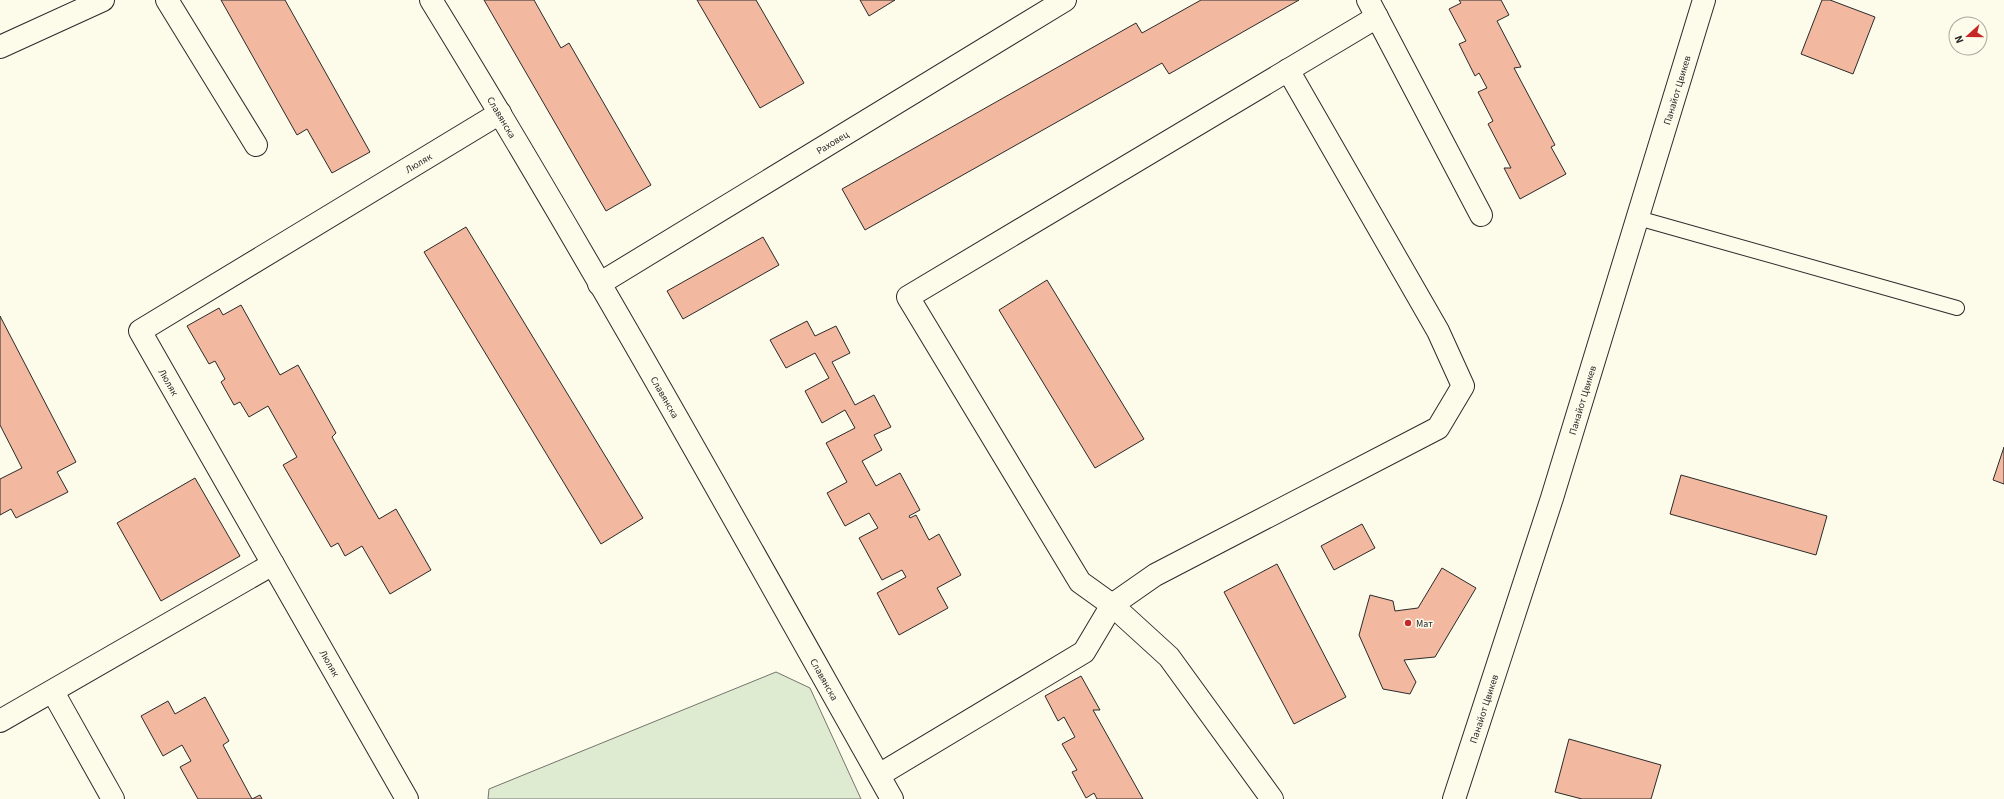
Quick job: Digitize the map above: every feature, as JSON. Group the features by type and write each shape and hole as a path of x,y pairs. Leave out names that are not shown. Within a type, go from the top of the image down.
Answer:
{"street":[{"path":"0,47 103,0"},
{"path":"167,0 256,145"},
{"name":"Славянска","path":"431,0 500,113 599,284 892,799"},
{"name":"Раховец","path":"599,284 1065,0"},
{"name":"Панайот Цвикев","path":"1454,799 1552,498 1704,0"},
{"path":"1272,799 1169,657 1112,605 1080,582 908,296 1288,70 1372,8 1481,215"},
{"path":"879,775 1084,652 1112,605 1155,575 1438,428 1463,386 1438,331 1288,70"},
{"name":"Люляк","path":"407,799 140,331 500,113"},
{"path":"0,721 53,692 273,564"},
{"path":"53,692 113,799"}],"lane":[{"path":"1638,218 1957,308"}],"green space":[{"path":"776,672 810,688 861,799 488,799 489,789"}],"building":[{"path":"221,0 285,0 370,152 332,173 307,129 297,135"},
{"path":"484,0 534,0 561,48 569,43 651,185 606,211"},
{"path":"697,0 756,0 804,83 760,108"},
{"path":"860,0 895,0 869,16"},
{"path":"1201,0 1299,0 1169,74 1162,63 865,230 842,189 1136,23 1142,33"},
{"path":"1459,0 1501,0 1509,15 1497,21 1521,67 1514,68 1555,145 1551,147 1566,174 1520,199 1504,168 1511,168 1488,124 1493,121 1478,92 1487,88 1479,73 1475,76 1459,44 1466,41 1449,9 1461,3"},
{"path":"1822,0 1830,0 1875,17 1853,74 1801,54"},
{"path":"466,227 643,518 601,544 424,252"},
{"path":"763,237 779,265 683,319 667,291"},
{"path":"1047,280 1144,439 1095,468 999,310"},
{"path":"241,305 280,375 298,365 336,433 332,437 379,519 396,509 431,570 390,594 362,546 345,556 338,543 331,547 283,465 297,457 268,406 249,417 240,402 234,405 221,382 225,379 215,361 209,364 187,326 219,308 223,315"},
{"path":"0,316 76,462 57,472 68,492 16,518 11,509 0,515 0,479 22,468 0,425"},
{"path":"807,321 815,336 836,326 850,353 832,362 855,405 874,395 891,427 874,435 882,450 862,461 876,486 900,473 920,510 909,516 910,518 916,515 929,540 939,534 961,575 937,588 948,608 899,635 877,593 906,577 902,570 882,580 859,538 878,528 869,513 845,526 827,493 847,482 826,443 855,428 845,410 822,423 805,391 829,378 815,353 786,368 770,340"},
{"path":"2004,447 2004,484 1993,480"},
{"path":"1681,475 1827,516 1816,555 1670,514"},
{"path":"195,478 240,556 161,601 117,523"},
{"path":"1362,524 1375,548 1334,570 1321,546"},
{"path":"1277,564 1346,697 1294,724 1224,592"},
{"name":"Мат","path":"1442,568 1476,588 1435,657 1404,660 1416,682 1410,694 1383,689 1359,635 1370,595 1393,601 1395,611 1418,608"},
{"path":"1081,676 1100,710 1093,710 1143,799 1097,799 1094,793 1086,798 1072,772 1077,770 1062,744 1075,737 1064,717 1058,721 1045,696"},
{"path":"205,697 229,741 223,745 252,799 198,799 180,767 191,761 182,745 163,756 141,716 168,701 175,714"},
{"path":"1569,739 1661,765 1651,799 1582,799 1555,792"},
{"path":"260,795 262,799 252,799"}],"place":[{"name":"Мат","path":"1408,623"}]}
